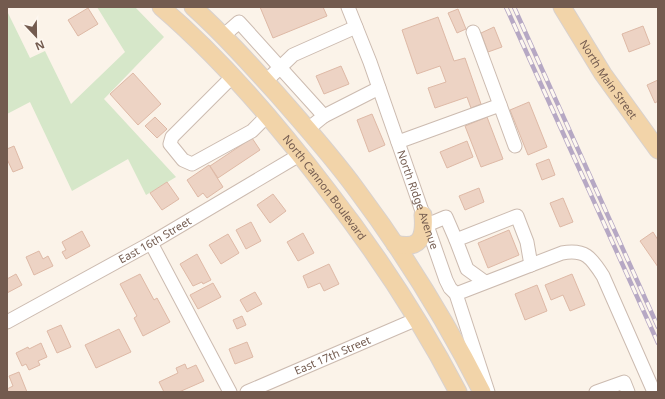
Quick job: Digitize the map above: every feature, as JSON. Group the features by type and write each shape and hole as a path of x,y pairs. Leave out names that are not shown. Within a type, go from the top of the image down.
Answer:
{"main road":[{"name":"North Cannon Boulevard","path":"161,7 182,25 232,77 301,154 366,242 417,319 458,392"},
{"name":"North Main Street","path":"562,7 603,74 658,150"},
{"name":"North Cannon Boulevard","path":"195,8 266,82 308,129 356,189 439,312 482,392"},
{"path":"394,244 405,247 414,245 420,238 424,229 425,220"}],"street":[{"name":"North Ridge Avenue","path":"348,7 379,88 446,280 450,288 456,294 488,392"},
{"path":"223,36 239,22 324,116"},
{"path":"266,82 293,55 356,27"},
{"path":"473,32 515,146"},
{"path":"232,77 172,137 170,144 183,160 192,164 252,131 268,116"},
{"path":"308,129 324,116 379,88"},
{"path":"398,142 500,105"},
{"name":"East 16th Street","path":"7,322 151,243 301,154"},
{"path":"439,259 458,245 517,216 527,242 531,265"},
{"path":"425,220 446,217 467,269 485,282"},
{"path":"151,243 230,392"},
{"path":"456,294 562,253 580,252 591,259 603,276 654,392"},
{"name":"East 17th Street","path":"247,392 417,319"},
{"path":"596,392 624,382 628,392"}],"green space":[{"path":"97,7 135,7 164,37 104,99 176,177 146,195 128,159 72,191 30,102 7,114 7,11 30,58 45,51 71,104 125,52"}],"building":[{"path":"260,7 323,7 327,16 273,38"},
{"path":"88,8 98,24 78,36 68,20"},
{"path":"458,9 466,29 457,33 448,13"},
{"path":"438,17 454,61 465,58 481,104 471,108 467,97 435,108 428,88 446,82 440,66 417,74 402,30"},
{"path":"643,26 650,44 629,52 622,34"},
{"path":"494,27 502,47 488,52 481,33"},
{"path":"341,66 349,84 324,94 316,76"},
{"path":"133,73 161,104 138,125 110,94"},
{"path":"658,80 658,101 655,103 647,85"},
{"path":"529,102 547,147 528,155 510,110"},
{"path":"372,114 385,145 369,152 357,120"},
{"path":"155,117 167,129 157,138 145,126"},
{"path":"487,117 503,159 481,167 465,126"},
{"path":"252,138 260,150 218,178 210,166"},
{"path":"467,141 473,157 447,168 440,152"},
{"path":"14,146 23,168 13,172 7,159 7,149"},
{"path":"549,159 555,175 542,180 536,164"},
{"path":"209,165 223,187 207,198 203,193 198,197 187,180"},
{"path":"167,182 179,199 162,210 150,193"},
{"path":"479,188 484,202 465,210 459,196"},
{"path":"273,194 286,211 270,223 257,205"},
{"path":"563,198 573,222 560,227 550,203"},
{"path":"251,222 261,241 246,249 236,230"},
{"path":"509,230 519,255 488,268 478,243"},
{"path":"82,231 90,246 66,259 62,252 66,250 62,242"},
{"path":"653,232 658,240 658,267 640,241"},
{"path":"303,233 314,253 298,261 287,242"},
{"path":"228,234 239,253 221,264 209,245"},
{"path":"39,251 43,259 48,256 53,266 34,275 26,257"},
{"path":"197,254 211,280 203,284 202,282 193,286 180,264"},
{"path":"329,264 339,284 324,291 320,283 308,288 303,276"},
{"path":"16,274 22,285 7,293 7,279"},
{"path":"140,274 154,300 157,298 170,322 143,336 134,318 137,316 120,284"},
{"path":"572,274 585,305 570,311 563,295 551,300 545,285"},
{"path":"213,283 221,297 198,309 190,295"},
{"path":"537,285 547,311 525,320 515,294"},
{"path":"255,292 262,304 247,312 240,300"},
{"path":"242,316 246,325 237,329 233,320"},
{"path":"61,325 71,347 57,353 47,331"},
{"path":"119,329 131,352 96,368 85,345"},
{"path":"247,342 253,357 235,364 229,349"},
{"path":"41,343 47,357 38,361 40,365 29,370 26,364 22,366 16,353"},
{"path":"185,364 187,369 196,365 204,381 179,392 164,392 159,382 178,373 176,368"},
{"path":"19,372 27,392 9,392 7,389 13,386 9,376"}],"railway":[{"path":"506,7 658,343"},
{"path":"514,7 658,327"}]}
